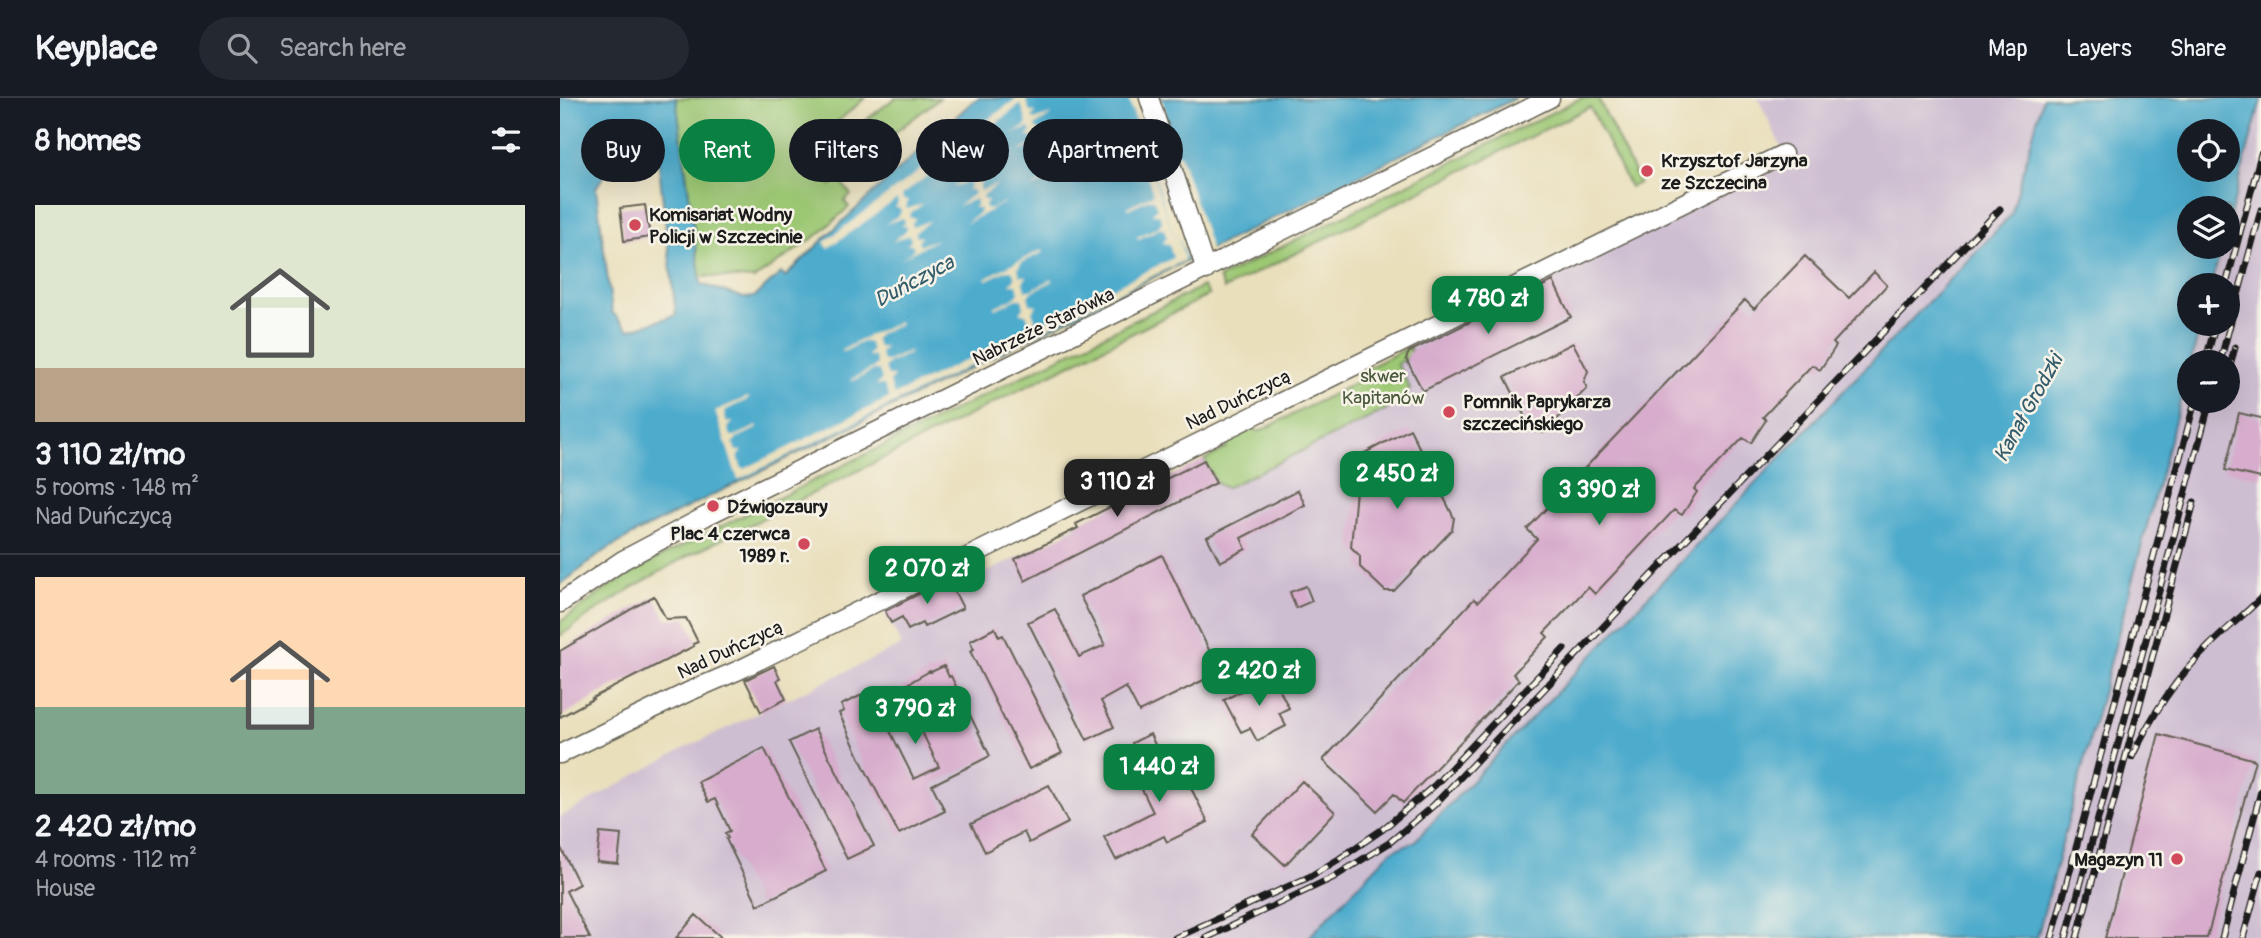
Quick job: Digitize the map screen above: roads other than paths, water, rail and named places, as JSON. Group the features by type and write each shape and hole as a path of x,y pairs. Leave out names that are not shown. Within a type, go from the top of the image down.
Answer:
{"street":[{"path":"1149,98 1204,262"},
{"name":"Nabrzeże Starówka","path":"560,603 623,559 1204,262 1360,184 1550,98"},
{"name":"Nad Duńczycą","path":"560,754 739,670 1783,154"}],"water":[{"name":"Duńczyca","path":"560,98 676,98 679,120 679,182 687,182 701,284 744,298 754,297 781,273 785,277 885,182 902,182 902,167 916,154 916,182 1009,182 1009,119 954,119 980,98 1516,98 638,532 603,552 560,585","holes":["581,119 665,119 665,182 661,182 676,315 629,330 612,312 596,188 600,182 581,182"]},
{"name":"Kanał Grodzki","path":"2043,98 2261,98 2240,178 2240,119 2177,119 2177,182 2239,182 2235,196 2177,196 2177,259 2219,259 2214,273 2177,273 2177,336 2198,336 2194,350 2177,350 2177,413 2037,938 1308,938 1391,851 1414,842 2011,215"}],"railway":[{"path":"2229,273 2261,154"},
{"path":"1206,938 1334,877 1389,843 1434,805 2000,209"},
{"path":"2223,350 2261,210"},
{"path":"2208,350 2213,336"},
{"path":"2052,938 2192,413"},
{"path":"2066,938 2207,413"},
{"path":"2077,938 2194,502"},
{"path":"2132,757 2156,712 2186,671 2261,598"},
{"path":"1175,938 1309,877 1383,829 1435,785 1564,649"},
{"path":"2222,938 2261,791"},
{"path":"2243,938 2261,872"}],"place":[{"name":"Krzysztof Jarzyna ze Szczecina","path":"1647,171"},
{"name":"Komisariat Wodny Policji w Szczecinie","path":"635,225"},
{"name":"Pomnik Paprykarza szczecińskiego","path":"1449,412"},
{"name":"Dźwigozaury","path":"713,506"},
{"name":"Plac 4 czerwca 1989 r.","path":"804,544"},
{"name":"Magazyn 11","path":"2177,859"}],"park label":[{"name":"skwer Kapitanów","path":"1383,386"}]}
